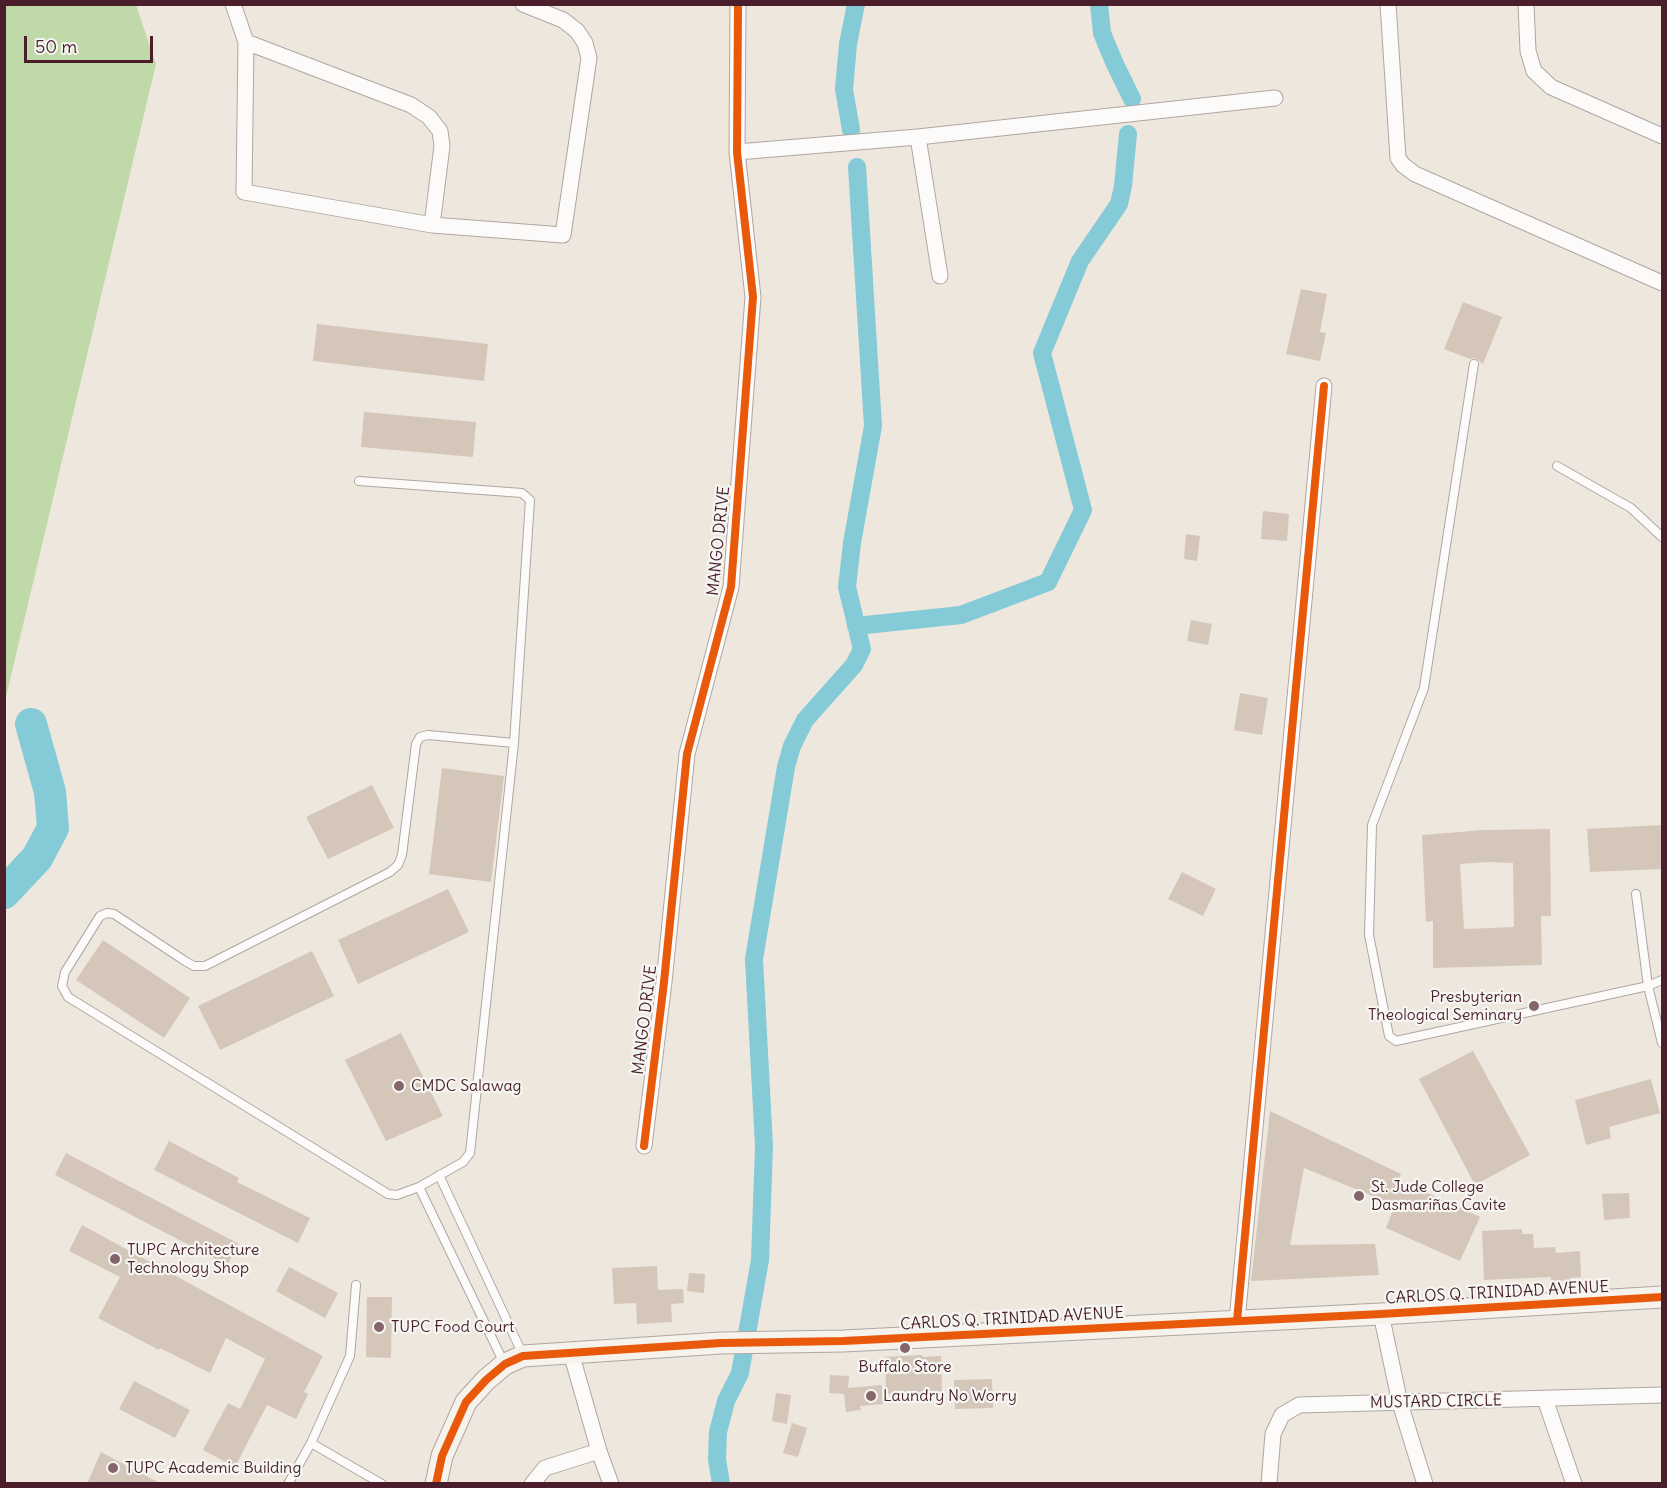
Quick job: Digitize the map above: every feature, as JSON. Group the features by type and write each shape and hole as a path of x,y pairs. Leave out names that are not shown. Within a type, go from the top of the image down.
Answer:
{"main road":[{"name":"CARLOS Q. TRINIDAD AVENUE","path":"514,1360 571,1353 721,1343 787,1340 843,1341 1381,1314 1662,1296"},
{"path":"436,1484 442,1456 466,1402 486,1380 514,1360"}],"street":[{"path":"233,4 246,42 244,192 432,225 563,235 589,58 585,43 577,31 562,20 523,4"},
{"name":"MANGO DRIVE","path":"644,1146 664,982 687,754 730,587 753,297 736,152 738,4"},
{"path":"1388,4 1398,158 1402,165 1415,174 1662,283"},
{"path":"1526,4 1528,51 1534,71 1551,87 1662,136"},
{"path":"246,42 411,105 429,117 440,131 442,146 432,225"},
{"path":"736,152 918,137 1275,98"},
{"path":"918,137 940,276"},
{"path":"1237,1321 1324,386"},
{"path":"1381,1314 1400,1403 1425,1484"},
{"path":"571,1353 611,1484"},
{"name":"MUSTARD CIRCLE","path":"1269,1484 1274,1434 1282,1415 1299,1405 1662,1395"},
{"path":"1545,1399 1574,1484"},
{"path":"532,1484 545,1468 599,1450"}],"lane":[{"path":"1474,364 1424,688 1372,825 1369,935 1389,1036 1396,1041 1648,986 1662,980"},
{"path":"1557,466 1631,508 1662,537"},
{"path":"359,481 522,493 530,500 514,743 470,1153 463,1162 418,1187 397,1195 388,1194 68,998 62,986 65,972 100,916 106,913 114,914 185,962 194,966 205,966 390,872 398,865 402,855 416,744 420,737 428,735 514,743"},
{"path":"1636,894 1648,986 1662,1043"},
{"path":"439,1175 514,1360"},
{"path":"418,1187 514,1360"},
{"path":"288,1484 311,1443 350,1356 356,1285"},
{"path":"311,1443 382,1484"}],"green space":[{"path":"5,4 136,5 156,64 5,701"}],"building":[{"path":"1301,289 1327,294 1320,332 1326,333 1320,361 1286,354"},
{"path":"1463,302 1502,317 1483,364 1475,358 1470,359 1444,349"},
{"path":"317,324 488,344 484,381 313,361"},
{"path":"364,412 476,422 473,457 361,447"},
{"path":"1263,511 1289,514 1287,541 1261,539"},
{"path":"1186,534 1200,536 1197,561 1184,559"},
{"path":"1191,620 1212,624 1208,645 1187,641"},
{"path":"1240,693 1268,698 1262,735 1234,730"},
{"path":"442,768 504,776 491,882 429,874"},
{"path":"372,785 394,828 328,859 306,817"},
{"path":"1662,825 1662,869 1590,872 1587,829"},
{"path":"1550,829 1551,916 1541,916 1542,965 1433,968 1433,921 1426,922 1422,835 1484,830","holes":["1513,863 1514,927 1464,929 1460,864"]},
{"path":"1182,872 1216,889 1203,916 1168,899"},
{"path":"448,889 469,932 358,984 338,940"},
{"path":"103,940 190,998 164,1038 76,980"},
{"path":"312,951 334,996 220,1050 198,1006"},
{"path":"401,1033 443,1116 386,1141 345,1060"},
{"path":"1473,1051 1530,1155 1475,1185 1419,1079"},
{"path":"1651,1079 1660,1113 1609,1127 1611,1138 1586,1145 1575,1100"},
{"path":"1270,1111 1401,1174 1399,1180 1480,1217 1460,1261 1386,1228 1395,1205 1304,1168 1290,1245 1375,1244 1379,1275 1251,1281"},
{"path":"169,1141 239,1178 237,1182 310,1218 298,1243 154,1170"},
{"path":"66,1153 239,1244 227,1265 55,1175"},
{"path":"1629,1193 1630,1218 1604,1220 1602,1194"},
{"path":"82,1225 323,1356 304,1392 308,1394 296,1419 267,1405 235,1467 203,1450 228,1403 240,1409 265,1359 226,1338 210,1373 160,1348 159,1350 98,1318 120,1277 69,1251"},
{"path":"1522,1229 1522,1234 1533,1234 1534,1248 1555,1247 1556,1253 1580,1251 1581,1277 1551,1281 1551,1277 1484,1280 1482,1231"},
{"path":"657,1266 658,1290 683,1289 684,1303 671,1304 672,1322 637,1324 636,1303 614,1304 612,1268"},
{"path":"289,1267 338,1293 325,1318 276,1291"},
{"path":"689,1273 705,1274 704,1293 687,1291"},
{"name":"TUPC Food Court","path":"367,1297 392,1297 391,1358 366,1357"},
{"path":"922,1355 923,1357 941,1356 942,1392 886,1394 885,1357"},
{"path":"830,1375 849,1376 848,1388 882,1385 883,1404 860,1406 861,1410 846,1412 844,1394 829,1393"},
{"path":"992,1379 993,1408 955,1409 954,1380"},
{"path":"134,1381 190,1410 175,1438 119,1409"},
{"path":"776,1393 791,1395 787,1424 772,1421"},
{"path":"792,1423 807,1428 798,1457 783,1453"},
{"name":"TUPC Academic Building","path":"101,1452 161,1484 87,1484"}],"waterway":[{"path":"851,130 844,89 848,44 856,4"},
{"path":"1099,4 1102,33 1132,99"},
{"path":"856,626 961,615 1048,582 1083,510 1042,353 1080,261 1119,204 1128,134"},
{"path":"721,1484 717,1459 718,1432 726,1401 740,1373 760,1260 764,1146 754,959 786,767 792,746 805,720 854,665 862,649 847,587 852,543 873,426 857,167"},
{"path":"4,893 37,858 53,828 50,792 31,724"}],"cycle path":[{"path":"644,1146 664,982 687,754 731,587 753,297 737,152 738,4"},
{"path":"1237,1321 1324,386"},
{"path":"436,1484 442,1456 466,1402 505,1364 523,1356 721,1343 843,1341 1381,1314 1662,1297"}],"place":[{"name":"Presbyterian Theological Seminary","path":"1534,1006"},
{"name":"CMDC Salawag","path":"399,1086"},
{"name":"St. Jude College Dasmariñas Cavite","path":"1359,1196"},
{"name":"TUPC Architecture Technology Shop","path":"115,1259"},
{"name":"TUPC Food Court","path":"379,1327"},
{"name":"Buffalo Store","path":"905,1348"},
{"name":"Laundry No Worry","path":"871,1396"},
{"name":"TUPC Academic Building","path":"113,1468"}]}
